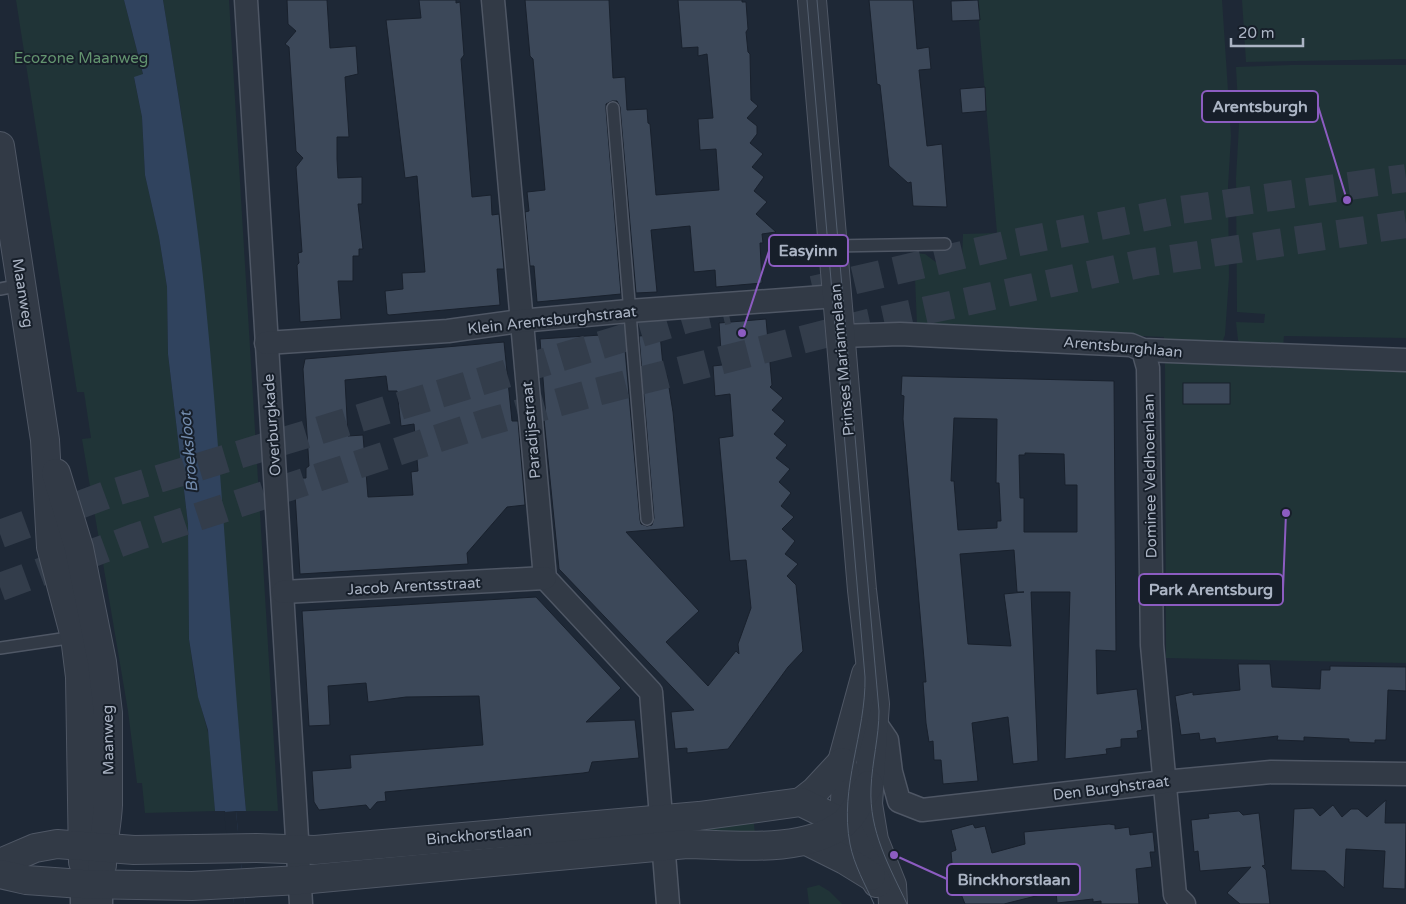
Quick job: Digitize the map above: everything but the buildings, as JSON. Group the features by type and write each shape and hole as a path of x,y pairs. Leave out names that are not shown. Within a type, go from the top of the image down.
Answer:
{"street":[{"name":"Overburgkade","path":"246,0 266,343 284,592 298,850"},
{"name":"Paradijsstraat","path":"493,0 520,321 545,578"},
{"name":"Prinses Mariannelaan","path":"812,0 869,660 874,685 876,724 868,804 871,824 892,885 893,904"},
{"name":"Maanweg","path":"0,146 11,287 46,440 75,529 86,635 108,805 107,824 92,846 92,894"},
{"name":"Klein Arentsburghstraat","path":"266,343 448,331 520,321 629,311 837,296"},
{"name":"Arentsburghlaan","path":"840,336 900,334 1131,344 1143,350 1406,360"},
{"name":"Dominee Veldhoenlaan","path":"1143,350 1148,368 1152,645 1175,895 1184,904"},
{"name":"Jacob Arentsstraat","path":"284,592 545,578"},
{"path":"545,578 651,692 668,904"},
{"name":"Prinses Mariannelaan","path":"844,823 846,779 842,762 869,660"},
{"name":"Den Burghstraat","path":"876,724 887,740 891,772 899,801 922,810 1164,782 1271,772 1406,774"},
{"path":"842,762 816,791 801,802 844,823 889,904"},
{"name":"Binckhorstlaan","path":"0,874 92,894 237,884 300,892 662,846 687,844 763,845 806,841 844,823 858,805 869,784"},
{"name":"Binckhorstlaan","path":"0,863 43,846 92,846 134,850 234,848 298,850 661,819 801,802"},
{"path":"806,841 846,860 875,880"},
{"path":"298,850 300,892"}],"lane":[{"path":"613,108 647,519"},
{"path":"833,246 945,244"},
{"path":"0,648 86,635"}],"green space":[{"name":"Ecozone Maanweg","path":"16,0 124,0 143,75 134,78 142,117 145,175 159,237 167,287 168,354 188,524 189,639 196,688 209,736 215,811 145,813 142,783 137,783 128,711 82,439 91,438 84,392 77,392"},
{"path":"163,0 229,0 278,811 246,811 182,118"},
{"path":"977,0 1222,0 1231,136 1228,187 1229,277 1225,335 1221,345 1164,341 1164,337 917,326 914,253 925,254 937,263 962,262 963,234 997,233"},
{"path":"1242,0 1406,0 1406,59 1246,62"},
{"path":"1406,65 1406,338 1284,336 1283,347 1242,345 1238,340 1236,322 1264,323 1265,314 1237,312 1236,178 1239,125 1236,67"},
{"path":"1165,359 1406,368 1406,663 1166,658"},
{"path":"753,815 755,834 690,835 690,822"},
{"path":"819,885 829,891 842,904 809,904 807,888"}],"water":[{"name":"Broeksloot","path":"124,0 163,0 192,185 211,360 246,811 236,811 245,904 234,904 225,811 215,811 208,730 198,697 189,639 188,524 168,354 167,287 159,237 145,175 142,117 134,77 143,74"}],"pier":[{"path":"236,811 245,904 234,904 224,812"}],"tunnel":[{"path":"813,290 1014,243 1180,210 1406,178"},
{"path":"0,587 136,537 485,423 592,393 868,323 1144,263 1406,224"},
{"path":"0,534 109,494 687,319 728,310"}],"tram line":[{"path":"807,0 865,677 862,719 850,781 848,823 854,859 874,904"},
{"path":"817,0 879,711 871,804 873,819 882,848 907,904"}],"place":[{"name":"Arentsburgh","path":"1347,200"},
{"name":"Easyinn","path":"742,333"},
{"name":"Park Arentsburg","path":"1286,513"},
{"name":"Binckhorstlaan","path":"894,855"}]}
